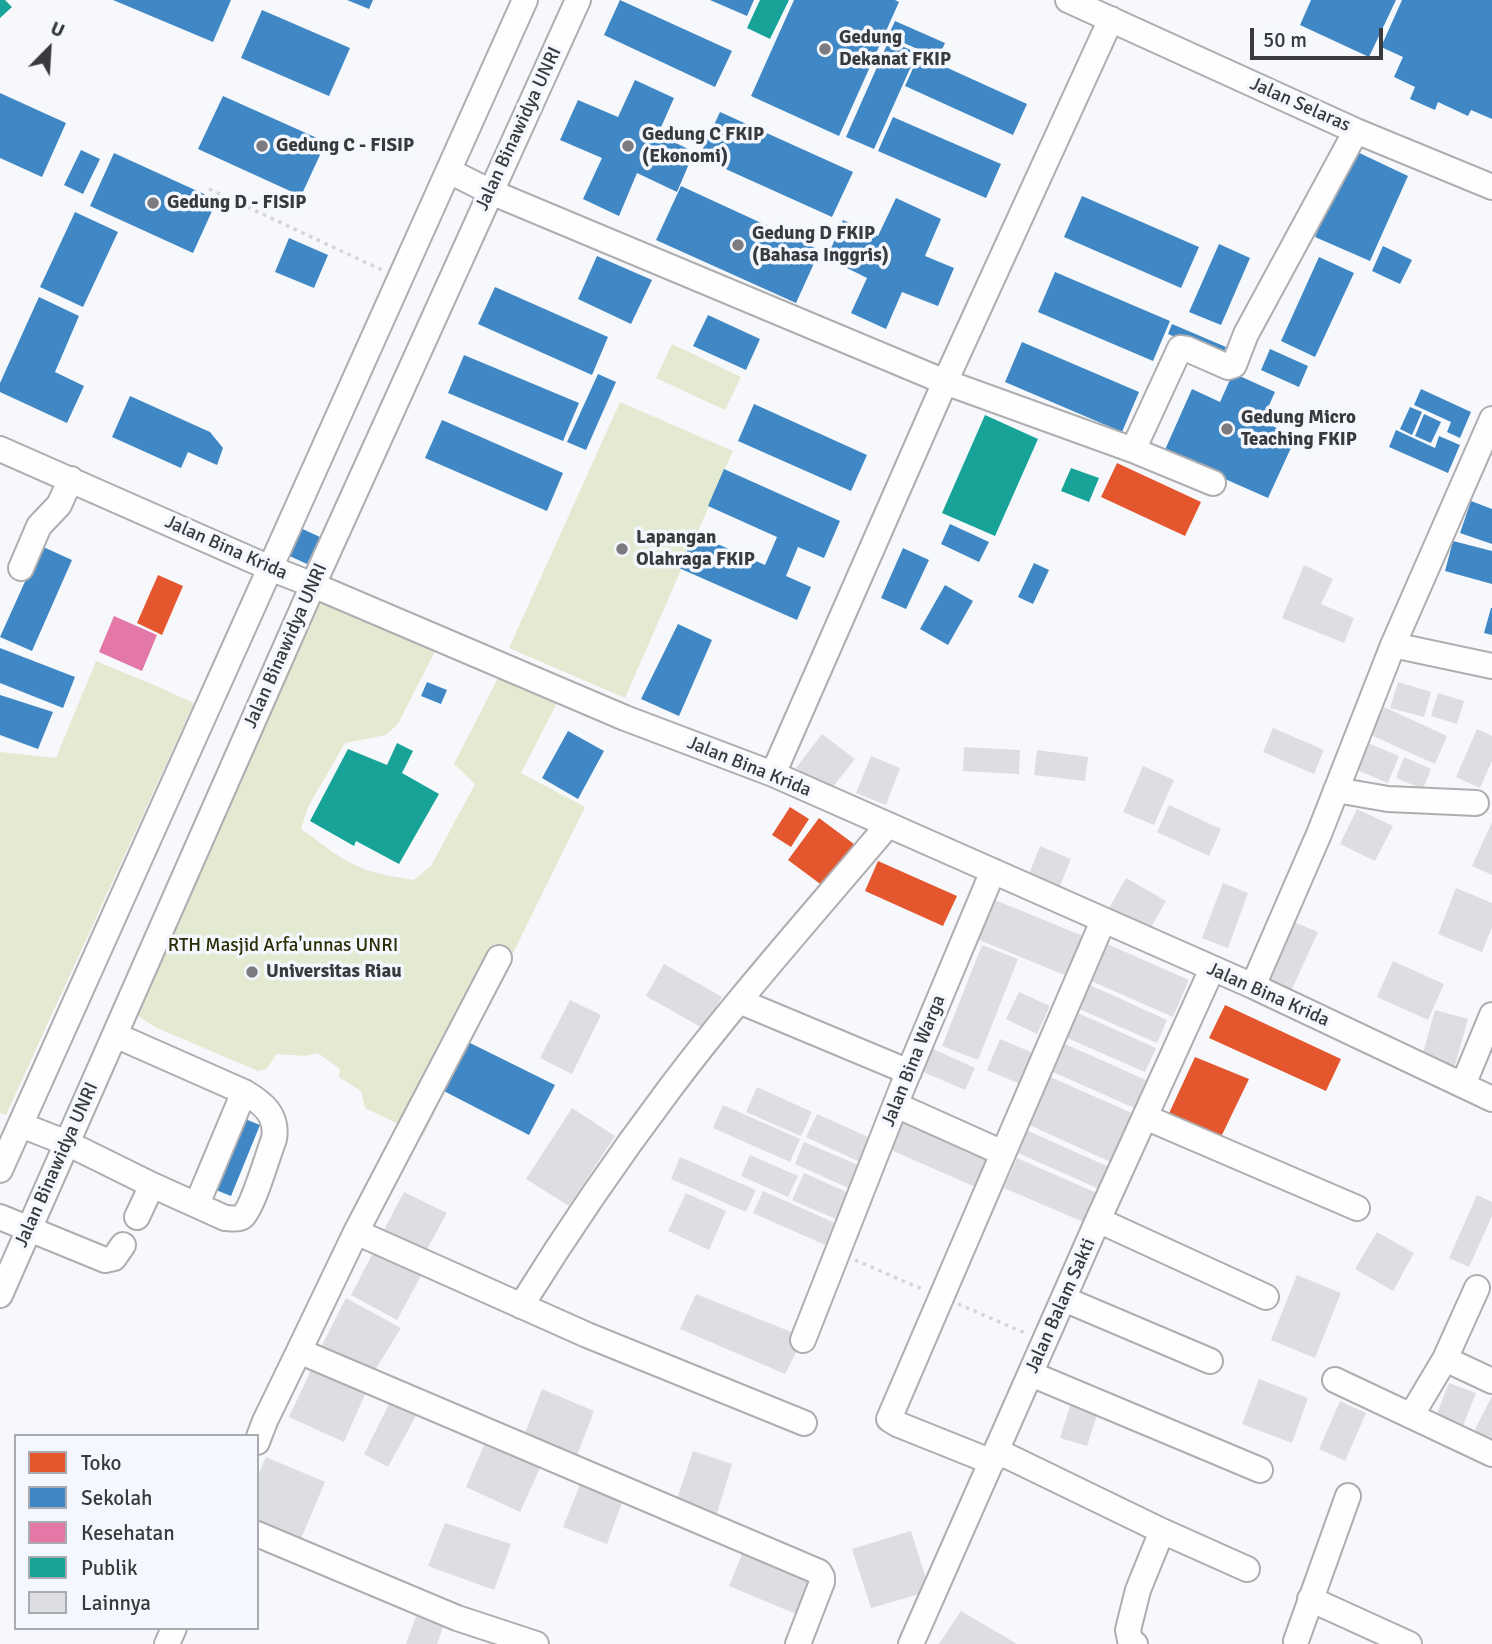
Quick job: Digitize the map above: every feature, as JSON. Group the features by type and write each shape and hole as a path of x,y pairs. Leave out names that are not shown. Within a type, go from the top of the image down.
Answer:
{"street":[{"path":"0,1170 525,0"},
{"name":"Jalan Binawidya UNRI","path":"0,1295 313,585 578,0"},
{"name":"Jalan Selaras","path":"1068,0 1356,131 1492,187"},
{"path":"773,774 945,382 1111,19"},
{"path":"1133,450 1180,348 1228,367 1234,365 1247,334 1356,131"},
{"path":"449,171 491,192 945,382 1133,450 1213,483"},
{"path":"1253,986 1319,834 1393,645 1492,419"},
{"name":"Jalan Bina Krida","path":"0,449 270,568 625,718 773,774 1253,986 1492,1099"},
{"path":"21,569 39,526 59,505 71,479"},
{"path":"1393,645 1492,666"},
{"path":"1336,790 1388,799 1476,803"},
{"path":"521,1306 565,1235 668,1090 739,1001 888,825"},
{"name":"Jalan Bina Warga","path":"803,1339 895,1105 993,871"},
{"path":"1103,921 889,1419 995,1457 1247,1569"},
{"path":"259,1437 356,1232 499,958"},
{"name":"Jalan Balam Sakti","path":"911,1644 1212,969"},
{"path":"739,1001 909,1072"},
{"path":"1463,1085 1492,1016"},
{"path":"21,1125 66,1143 225,1218 242,1217 251,1204 274,1139 274,1121 266,1108 244,1092 115,1035"},
{"path":"197,1204 244,1092"},
{"path":"895,1105 1003,1153"},
{"path":"1145,1117 1357,1209"},
{"path":"137,1217 152,1185"},
{"path":"0,1217 105,1260 114,1258 123,1245"},
{"path":"1098,1220 1266,1297"},
{"path":"356,1232 587,1335 804,1423"},
{"path":"1412,1416 1444,1359 1477,1288"},
{"path":"1064,1299 1210,1361"},
{"path":"299,1351 819,1572 822,1582 797,1644"},
{"path":"1444,1359 1492,1381"},
{"path":"1031,1374 1260,1470"},
{"path":"1335,1380 1492,1454"},
{"path":"1296,1642 1348,1496"},
{"path":"1135,1644 1130,1640 1128,1630 1138,1590 1163,1531"},
{"path":"259,1535 457,1618 536,1644"},
{"path":"1310,1599 1409,1644"}],"path":[{"path":"209,189 400,278"}],"green space":[{"path":"672,344 741,377 725,410 656,378"},
{"name":"Lapangan Olahraga FKIP","path":"620,402 733,451 625,698 509,648"},
{"name":"RTH Masjid Arfa'unnas UNRI","path":"322,602 435,651 398,724 386,735 345,743 308,807 301,829 356,866 376,873 414,880 431,866 475,784 454,764 500,674 558,701 521,773 585,807 423,1136 365,1108 361,1091 339,1077 340,1069 318,1053 305,1056 276,1054 267,1069 258,1071 157,1028 136,1015 312,612"},
{"path":"96,661 194,703 6,1115 0,1113 0,752 56,758"}],"building: Toko":[{"path":"1117,463 1201,502 1185,536 1101,497"},
{"path":"158,575 183,586 162,635 137,623"},
{"path":"790,807 809,819 791,847 772,835"},
{"path":"819,818 858,847 827,889 788,860"},
{"path":"878,861 957,896 943,926 865,891"},
{"path":"1225,1005 1341,1059 1326,1091 1209,1038"},
{"path":"1195,1057 1249,1079 1220,1139 1165,1122"}],"building: Sekolah":[{"path":"113,0 231,0 213,42"},
{"path":"347,0 373,0 369,9"},
{"path":"620,0 732,51 715,87 604,35"},
{"path":"710,0 754,0 747,16"},
{"name":"Gedung Dekanat FKIP","path":"794,0 899,2 839,136 751,96"},
{"path":"1311,0 1396,0 1369,57 1300,25"},
{"path":"1402,0 1492,0 1492,119 1471,110 1468,116 1438,102 1435,110 1410,99 1415,87 1394,77 1403,57 1381,47"},
{"path":"262,10 350,48 329,96 241,58"},
{"path":"895,21 945,43 938,58 888,36"},
{"path":"889,40 917,53 874,149 846,137"},
{"path":"919,55 1027,104 1013,135 905,86"},
{"name":"Gedung C FKIP (Ekonomi)","path":"635,80 674,98 658,134 694,152 677,192 637,173 619,216 583,199 602,158 560,140 578,100 618,117"},
{"path":"0,93 66,123 42,177 0,158"},
{"name":"Gedung C - FISIP","path":"223,96 326,142 301,196 198,149"},
{"name":"Gedung D FKIP (Bahasa Inggris)","path":"720,112 853,172 832,217 699,157"},
{"path":"893,117 1001,164 986,198 878,151"},
{"path":"81,150 100,159 83,194 64,185"},
{"path":"1353,150 1408,176 1370,261 1315,237"},
{"name":"Gedung D - FISIP","path":"114,153 217,200 193,253 90,206"},
{"name":"Gedung D FKIP (Bahasa Inggris)","path":"681,186 820,250 796,303 656,240"},
{"path":"1082,196 1199,247 1181,288 1064,237"},
{"path":"896,198 941,219 925,256 954,268 938,306 902,292 886,329 851,313 867,278 827,258 843,220 878,236"},
{"path":"75,212 118,232 83,307 40,287"},
{"path":"289,238 328,255 314,288 275,272"},
{"path":"1219,244 1250,258 1221,325 1189,312"},
{"path":"1383,246 1412,260 1400,284 1372,271"},
{"path":"597,256 652,280 631,324 578,299"},
{"path":"1319,257 1354,273 1315,357 1281,341"},
{"path":"1055,272 1170,321 1153,361 1038,312"},
{"path":"495,287 608,337 592,375 478,324"},
{"path":"39,297 79,316 55,372 84,386 67,423 0,392 0,383"},
{"path":"708,315 760,339 746,370 693,346"},
{"path":"1172,324 1226,347 1221,357 1168,334"},
{"path":"1022,342 1139,392 1122,432 1005,382"},
{"path":"1270,349 1308,366 1299,387 1261,370"},
{"path":"464,355 579,403 563,441 448,393"},
{"name":"Gedung Micro Teaching FKIP","path":"1233,373 1275,392 1262,421 1296,437 1268,498 1164,452 1192,389 1220,402"},
{"path":"598,374 616,382 586,450 567,442"},
{"path":"1421,389 1471,412 1460,438 1447,432 1451,422 1414,405"},
{"path":"130,396 210,432 223,448 217,465 188,452 181,468 112,437"},
{"path":"754,404 867,455 851,491 738,441"},
{"path":"1410,407 1422,412 1412,435 1400,429"},
{"path":"1424,414 1441,422 1431,443 1415,436"},
{"path":"442,420 563,473 547,511 425,458"},
{"path":"1396,430 1435,448 1439,436 1460,445 1448,473 1389,447"},
{"path":"724,469 840,521 824,558 798,547 786,576 811,587 797,620 679,568 695,534 765,565 777,537 708,506"},
{"path":"1471,501 1492,509 1492,544 1460,533"},
{"path":"950,524 989,542 979,562 941,544"},
{"path":"296,526 320,537 307,564 283,553"},
{"path":"1453,541 1492,551 1492,584 1445,571"},
{"path":"41,546 72,560 32,651 0,637"},
{"path":"903,548 929,560 906,609 881,598"},
{"path":"1034,563 1049,570 1033,604 1018,597"},
{"path":"945,585 973,601 948,645 920,629"},
{"path":"1492,608 1492,635 1484,633"},
{"path":"678,624 712,640 679,716 641,699"},
{"path":"0,648 75,677 63,708 0,683"},
{"path":"427,682 447,690 441,704 421,696"},
{"path":"0,695 53,712 38,749 0,735"},
{"path":"568,731 604,751 578,799 542,778"},
{"path":"462,1039 555,1085 529,1135 438,1088"},
{"path":"245,1119 260,1125 231,1196 216,1190"}],"building: Kesehatan":[{"path":"114,616 157,635 142,671 99,652"}],"building: Publik":[{"path":"0,0 5,0 12,7 0,18"},
{"path":"760,0 789,0 770,39 747,28"},
{"path":"985,415 1038,439 995,536 942,513"},
{"path":"1071,468 1099,478 1089,502 1061,491"},
{"path":"397,743 413,751 402,773 439,794 399,864 356,841 354,846 310,821 348,749 387,765"}],"building: Lainnya":[{"path":"1304,565 1333,579 1321,604 1354,618 1344,643 1282,618"},
{"path":"1398,682 1431,692 1424,717 1390,708"},
{"path":"1438,693 1464,701 1457,724 1431,716"},
{"path":"1384,707 1447,736 1435,764 1371,735"},
{"path":"1273,728 1324,750 1314,774 1263,752"},
{"path":"1477,729 1492,736 1492,761 1480,788 1456,777"},
{"path":"822,734 855,759 828,793 796,768"},
{"path":"1363,741 1399,756 1388,783 1352,768"},
{"path":"964,747 1020,750 1019,774 963,771"},
{"path":"1037,750 1088,757 1085,781 1034,775"},
{"path":"871,756 900,768 886,805 856,793"},
{"path":"1404,757 1431,769 1423,789 1396,778"},
{"path":"1143,766 1174,780 1154,825 1123,812"},
{"path":"1169,805 1221,829 1209,856 1157,832"},
{"path":"1357,809 1393,826 1375,861 1340,844"},
{"path":"1492,822 1492,875 1472,866"},
{"path":"1040,846 1071,859 1058,891 1027,879"},
{"path":"1126,878 1166,901 1148,933 1108,910"},
{"path":"1223,883 1248,893 1228,948 1202,938"},
{"path":"1456,888 1492,903 1492,927 1482,952 1438,934"},
{"path":"990,898 1083,936 1067,976 974,938"},
{"path":"1294,922 1318,932 1291,991 1268,981"},
{"path":"1105,943 1189,980 1173,1017 1089,980"},
{"path":"982,945 1018,959 978,1060 942,1046"},
{"path":"1393,961 1444,984 1428,1020 1377,997"},
{"path":"664,964 722,997 704,1029 646,996"},
{"path":"1081,981 1167,1020 1157,1043 1070,1005"},
{"path":"1019,992 1050,1006 1037,1034 1006,1019"},
{"path":"570,1000 601,1015 572,1074 540,1058"},
{"path":"1069,1009 1156,1048 1145,1072 1058,1034"},
{"path":"1435,1010 1468,1019 1454,1069 1421,1060"},
{"path":"1000,1039 1033,1053 1020,1084 987,1070"},
{"path":"1056,1040 1146,1080 1134,1108 1044,1068"},
{"path":"931,1048 975,1068 965,1090 921,1071"},
{"path":"1048,1076 1134,1114 1113,1163 1027,1124"},
{"path":"757,1087 812,1112 801,1136 746,1112"},
{"path":"723,1105 800,1139 790,1162 713,1128"},
{"path":"572,1108 615,1136 569,1206 526,1179"},
{"path":"817,1114 875,1140 864,1164 806,1137"},
{"path":"905,1114 991,1152 975,1187 889,1149"},
{"path":"1026,1130 1109,1167 1099,1189 1016,1152"},
{"path":"804,1142 863,1167 853,1190 795,1164"},
{"path":"750,1155 798,1176 788,1197 741,1176"},
{"path":"680,1157 756,1190 746,1212 671,1179"},
{"path":"1017,1158 1101,1195 1088,1224 1004,1188"},
{"path":"804,1173 849,1193 838,1220 792,1200"},
{"path":"763,1191 835,1223 825,1245 753,1213"},
{"path":"404,1192 447,1213 427,1249 384,1230"},
{"path":"686,1193 726,1211 709,1250 668,1231"},
{"path":"1477,1195 1492,1202 1492,1216 1469,1267 1449,1258"},
{"path":"1377,1232 1414,1253 1393,1291 1355,1269"},
{"path":"374,1251 422,1274 397,1320 351,1295"},
{"path":"1297,1275 1341,1293 1315,1358 1271,1340"},
{"path":"696,1294 804,1337 785,1374 680,1329"},
{"path":"346,1298 401,1328 372,1375 320,1349"},
{"path":"312,1368 366,1392 344,1442 289,1417"},
{"path":"1259,1379 1308,1398 1292,1443 1242,1424"},
{"path":"1449,1383 1476,1393 1461,1431 1434,1421"},
{"path":"542,1389 594,1411 576,1458 523,1438"},
{"path":"1073,1396 1100,1405 1087,1446 1060,1438"},
{"path":"1492,1396 1492,1453 1469,1441"},
{"path":"1340,1401 1366,1413 1345,1461 1319,1449"},
{"path":"390,1402 417,1414 388,1467 364,1454"},
{"path":"484,1445 540,1468 520,1512 466,1487"},
{"path":"693,1451 732,1464 715,1520 676,1502"},
{"path":"266,1457 325,1482 300,1541 259,1523 259,1473"},
{"path":"581,1482 624,1497 607,1544 563,1527"},
{"path":"445,1523 511,1544 494,1590 428,1566"},
{"path":"911,1531 930,1591 871,1608 852,1549"},
{"path":"743,1552 810,1580 796,1614 729,1586"},
{"path":"961,1611 1017,1644 939,1644"},
{"path":"416,1616 443,1627 437,1644 406,1644"}],"place":[{"name":"Gedung Dekanat FKIP","path":"825,49"},
{"name":"Gedung C - FISIP","path":"262,146"},
{"name":"Gedung C FKIP (Ekonomi)","path":"628,146"},
{"name":"Gedung D - FISIP","path":"153,203"},
{"name":"Gedung D FKIP (Bahasa Inggris)","path":"738,245"},
{"name":"Gedung Micro Teaching FKIP","path":"1227,429"},
{"name":"Lapangan Olahraga FKIP","path":"622,549"},
{"name":"Universitas Riau","path":"252,972"}]}
